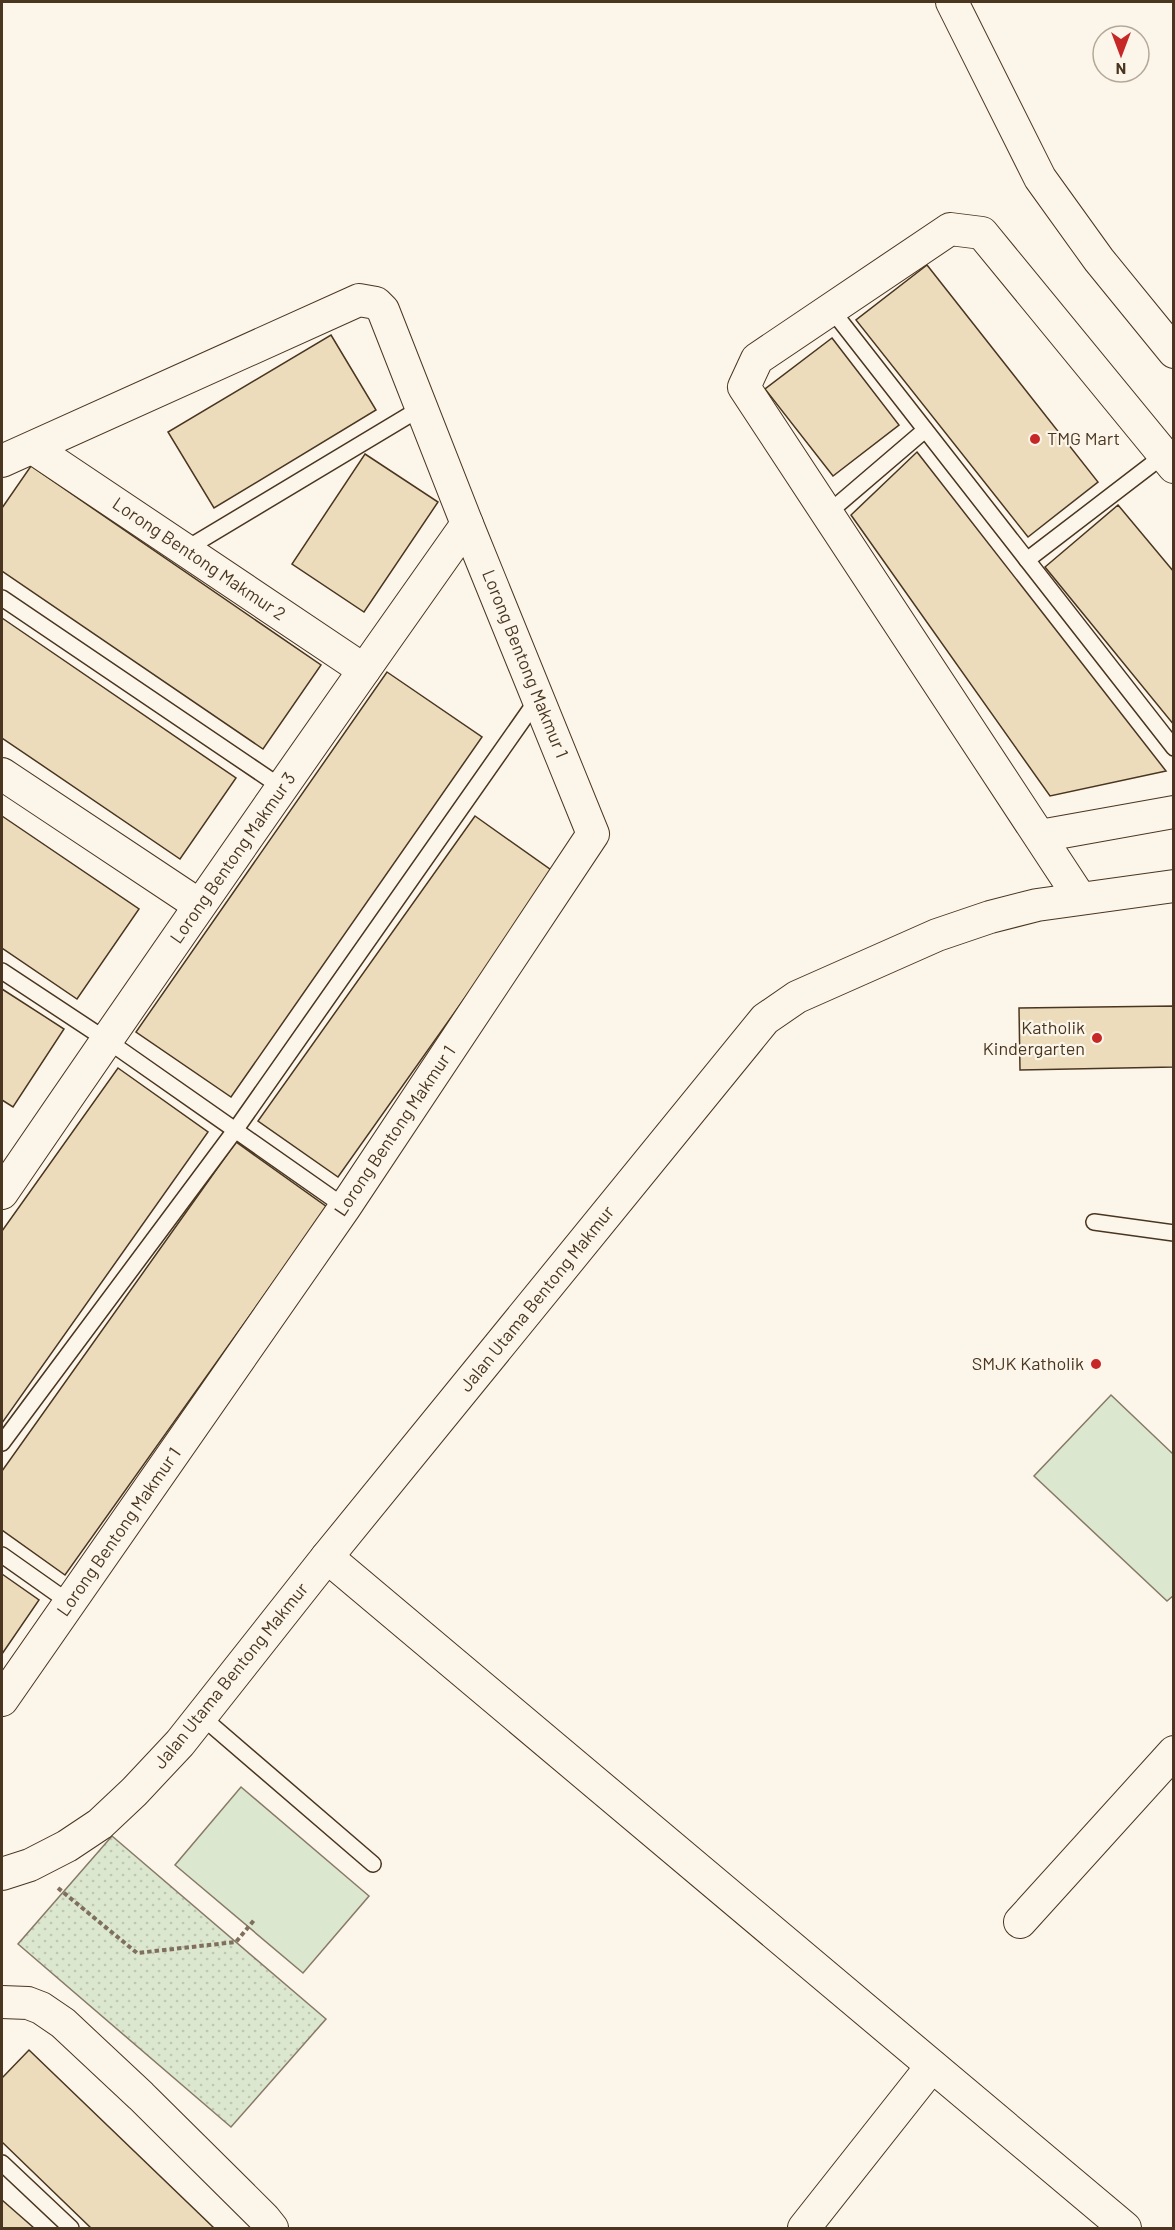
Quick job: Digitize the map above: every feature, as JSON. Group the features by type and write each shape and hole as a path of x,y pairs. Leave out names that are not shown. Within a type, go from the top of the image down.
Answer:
{"street":[{"path":"952,2 1040,178 1099,260 1173,352"},
{"path":"1080,898 744,387 757,359 950,229 982,233 1169,461"},
{"name":"Lorong Bentong Makmur 1","path":"2,461 359,300 376,303 383,310 593,834 345,1207 2,1700"},
{"name":"Lorong Bentong Makmur 2","path":"33,448 364,670"},
{"name":"Lorong Bentong Makmur 3","path":"6,1175 108,1041 199,905 467,524"},
{"path":"2,774 199,905"},
{"path":"1040,836 1173,812"},
{"name":"Jalan Utama Bentong Makmur","path":"16,1869 67,1846 100,1824 180,1743 327,1557 765,1019 797,997 937,935 1018,909 1173,886"},
{"path":"327,1557 1125,2229"},
{"path":"1020,1922 1173,1752"},
{"path":"2,2002 28,2003 41,2008 63,2023 264,2217 272,2229"},
{"path":"804,2229 932,2066"}],"lane":[{"path":"831,309 1173,748"},
{"path":"186,549 421,408"},
{"path":"828,513 925,430"},
{"path":"1027,560 1169,461"},
{"path":"2,598 281,787"},
{"path":"2,1443 236,1129 539,697"},
{"path":"2,970 236,1129 345,1207"},
{"path":"1094,1222 1173,1233"},
{"path":"2,1555 70,1602"},
{"path":"201,1716 373,1864"},
{"path":"2,2163 71,2229"}],"path":[{"path":"16,1869 137,1953 236,1942 255,1919"}],"green space":[{"path":"1111,1395 1173,1454 1174,1595 1167,1601 1034,1476"},
{"path":"241,1787 369,1896 303,1973 175,1865"},
{"path":"112,1836 326,2019 231,2127 18,1944"}],"building":[{"path":"927,265 1098,482 1028,537 856,320"},
{"path":"331,335 376,410 214,508 168,432"},
{"path":"832,338 899,425 833,476 765,389"},
{"path":"917,452 1166,771 1050,796 851,515"},
{"path":"365,454 438,502 364,612 292,564"},
{"path":"31,466 321,665 263,749 2,571 2,508"},
{"path":"1118,505 1174,572 1174,725 1045,567"},
{"path":"2,618 236,778 180,859 2,738"},
{"path":"387,672 482,737 231,1097 136,1032"},
{"path":"2,816 139,909 77,999 2,948"},
{"path":"475,816 554,872 338,1177 258,1121"},
{"path":"2,989 64,1029 13,1107 2,1100"},
{"name":"Katholik Kindergarten","path":"1174,1006 1174,1067 1020,1070 1019,1008"},
{"path":"118,1068 208,1132 2,1423 2,1231"},
{"path":"236,1142 327,1207 65,1575 2,1530 2,1471"},
{"path":"2,1574 39,1600 2,1654"},
{"path":"29,2050 214,2228 91,2228 2,2142 2,2078"},
{"path":"2,2200 34,2228 2,2228"}],"place":[{"name":"TMG Mart","path":"1035,439"},
{"name":"Katholik Kindergarten","path":"1097,1038"},
{"name":"SMJK Katholik","path":"1096,1364"}]}
